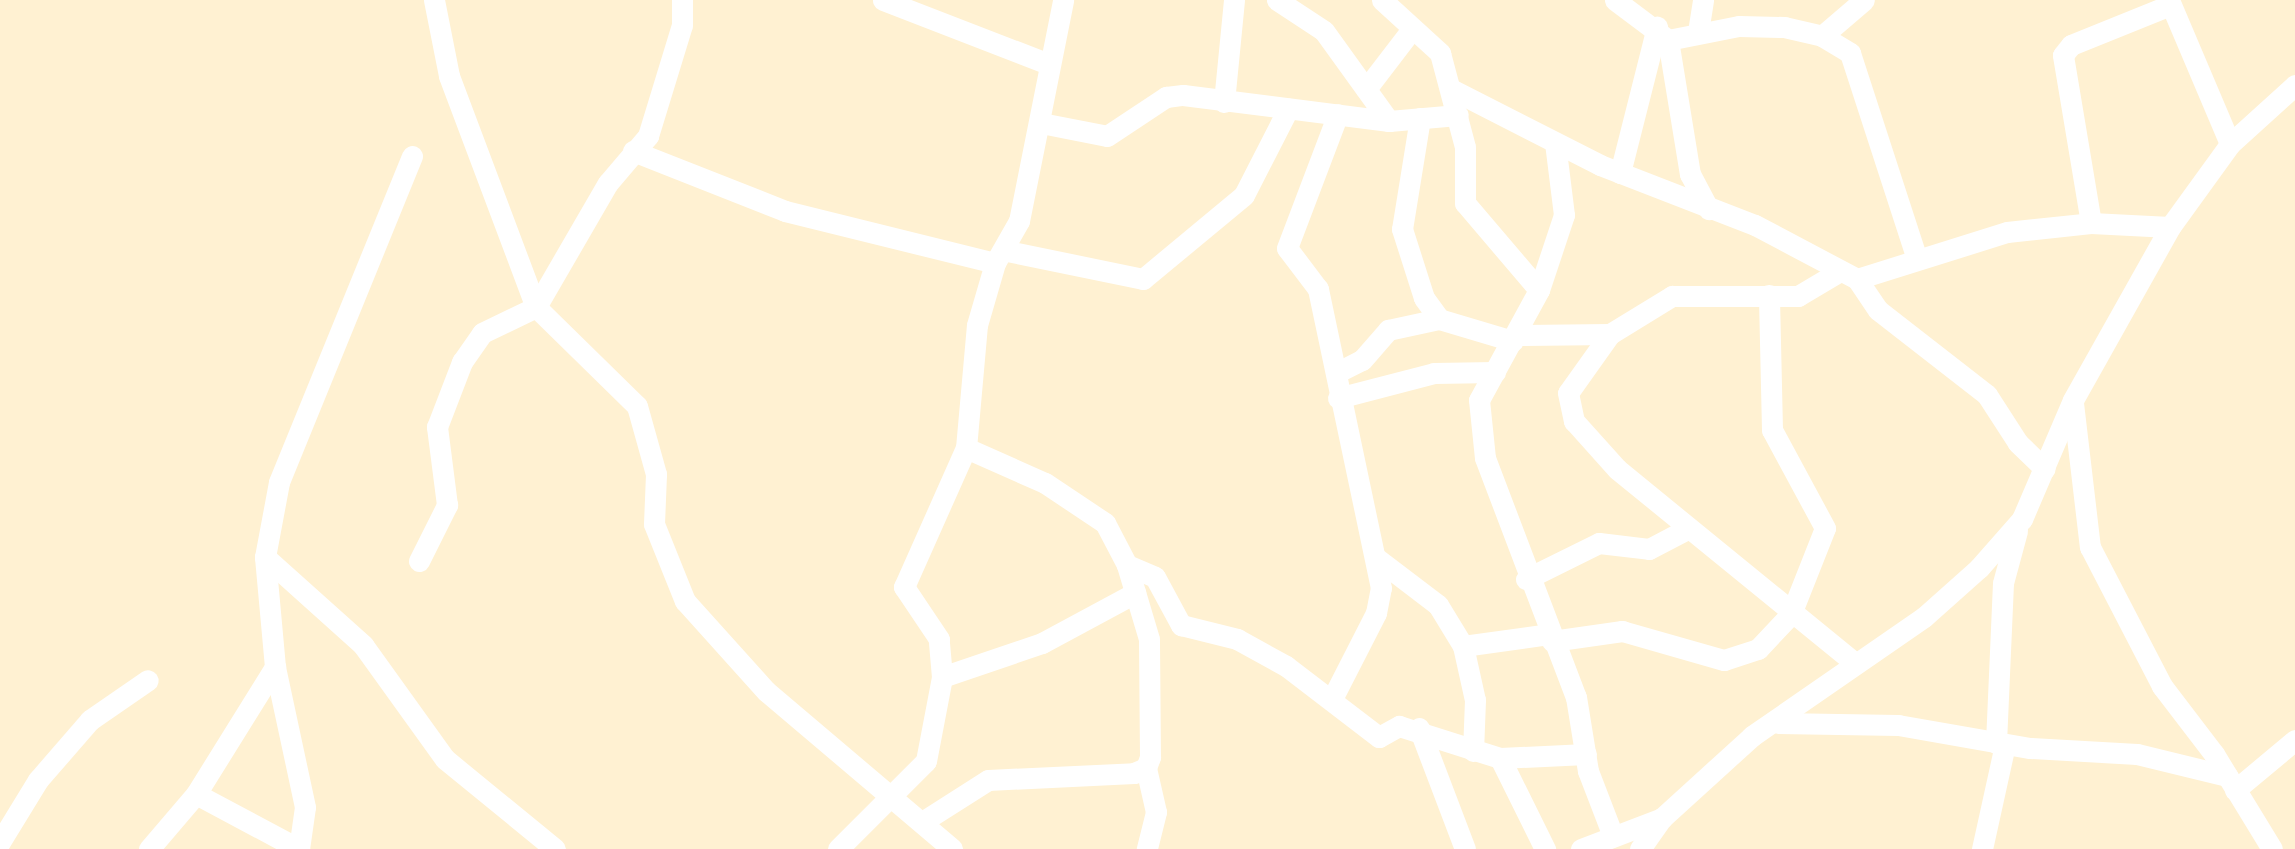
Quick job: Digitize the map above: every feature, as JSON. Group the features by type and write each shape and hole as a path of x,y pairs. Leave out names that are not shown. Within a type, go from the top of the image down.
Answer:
{"street":[{"path":"434,0 449,76 536,307 637,406 656,474 654,524 685,601 766,691 951,849"},
{"path":"419,561 449,496 438,427 462,362 482,334 536,307 633,151 648,136 681,25 682,0"},
{"path":"883,0 1049,64"},
{"path":"838,849 886,795 926,761 942,677 939,639 904,586 966,448 977,325 1001,257 1041,123 1049,64 1063,0"},
{"path":"1224,102 1234,0"},
{"path":"1277,0 1324,31 1389,121"},
{"path":"1615,0 1662,34 1784,27 1822,36 1850,53 1917,259"},
{"path":"1698,32 1703,0"},
{"path":"1822,36 1864,0"},
{"path":"2091,223 2063,55 2071,45 2170,2 2230,144"},
{"path":"1392,4 1412,29 1440,53 1453,90 1458,115 1465,203 1539,290"},
{"path":"1366,89 1412,29"},
{"path":"1620,173 1662,34"},
{"path":"1662,34 1690,174 1709,209"},
{"path":"1982,849 2001,743 2003,583 2022,519 2073,400 2170,227 2230,144 2295,85"},
{"path":"1453,90 1620,173 1755,225 1848,275 1878,310 1987,395 2018,443 2045,469"},
{"path":"1041,123 1107,136 1166,97 1389,121 1458,115"},
{"path":"633,151 785,211 1001,257 1143,279 1244,195 1288,109"},
{"path":"1332,699 1377,613 1381,588 1338,398 1336,373 1318,289 1287,248 1338,114"},
{"path":"1420,118 1402,229 1424,298 1439,319"},
{"path":"1555,143 1564,215 1539,290 1479,400 1485,458 1527,579 1576,697 1586,754 1613,836"},
{"path":"196,794 299,849 305,807 275,667 265,557 279,482 412,156"},
{"path":"1854,662 1791,614 1617,469 1570,412 1568,393 1610,334 1672,296 1798,296 1848,275 1917,259 1985,235 2091,223 2170,227"},
{"path":"1463,646 1622,631 1724,660 1758,649 1791,614 1825,528 1772,430 1769,295"},
{"path":"1336,373 1362,360 1388,330 1439,319 1515,338 1610,334"},
{"path":"1338,398 1434,373 1496,372"},
{"path":"2073,400 2091,547 2162,686 2231,783 2267,845"},
{"path":"966,448 1045,483 1105,523 1127,565 1149,639 1146,768 1156,812 1147,849"},
{"path":"1640,849 1662,818 1752,736 1778,723 1854,662 1924,617 2022,519"},
{"path":"1527,579 1599,543 1649,549 1689,528"},
{"path":"265,557 363,645 445,759 542,844"},
{"path":"1375,557 1438,605 1463,646 1475,700 1473,751"},
{"path":"1127,565 1155,577 1181,625 1237,639 1332,699 1379,737 1399,726 1419,728 1473,751 1500,758 1586,754"},
{"path":"942,677 1042,643 1135,593"},
{"path":"149,849 196,794 275,667"},
{"path":"0,842 38,780 90,720 148,680"},
{"path":"1778,723 1898,725 2001,743 2137,754 2231,783"},
{"path":"1419,728 1465,849"},
{"path":"2231,783 2295,740"},
{"path":"1500,758 1545,849"},
{"path":"922,822 988,780 1146,768"},
{"path":"1581,849 1662,818"}]}
